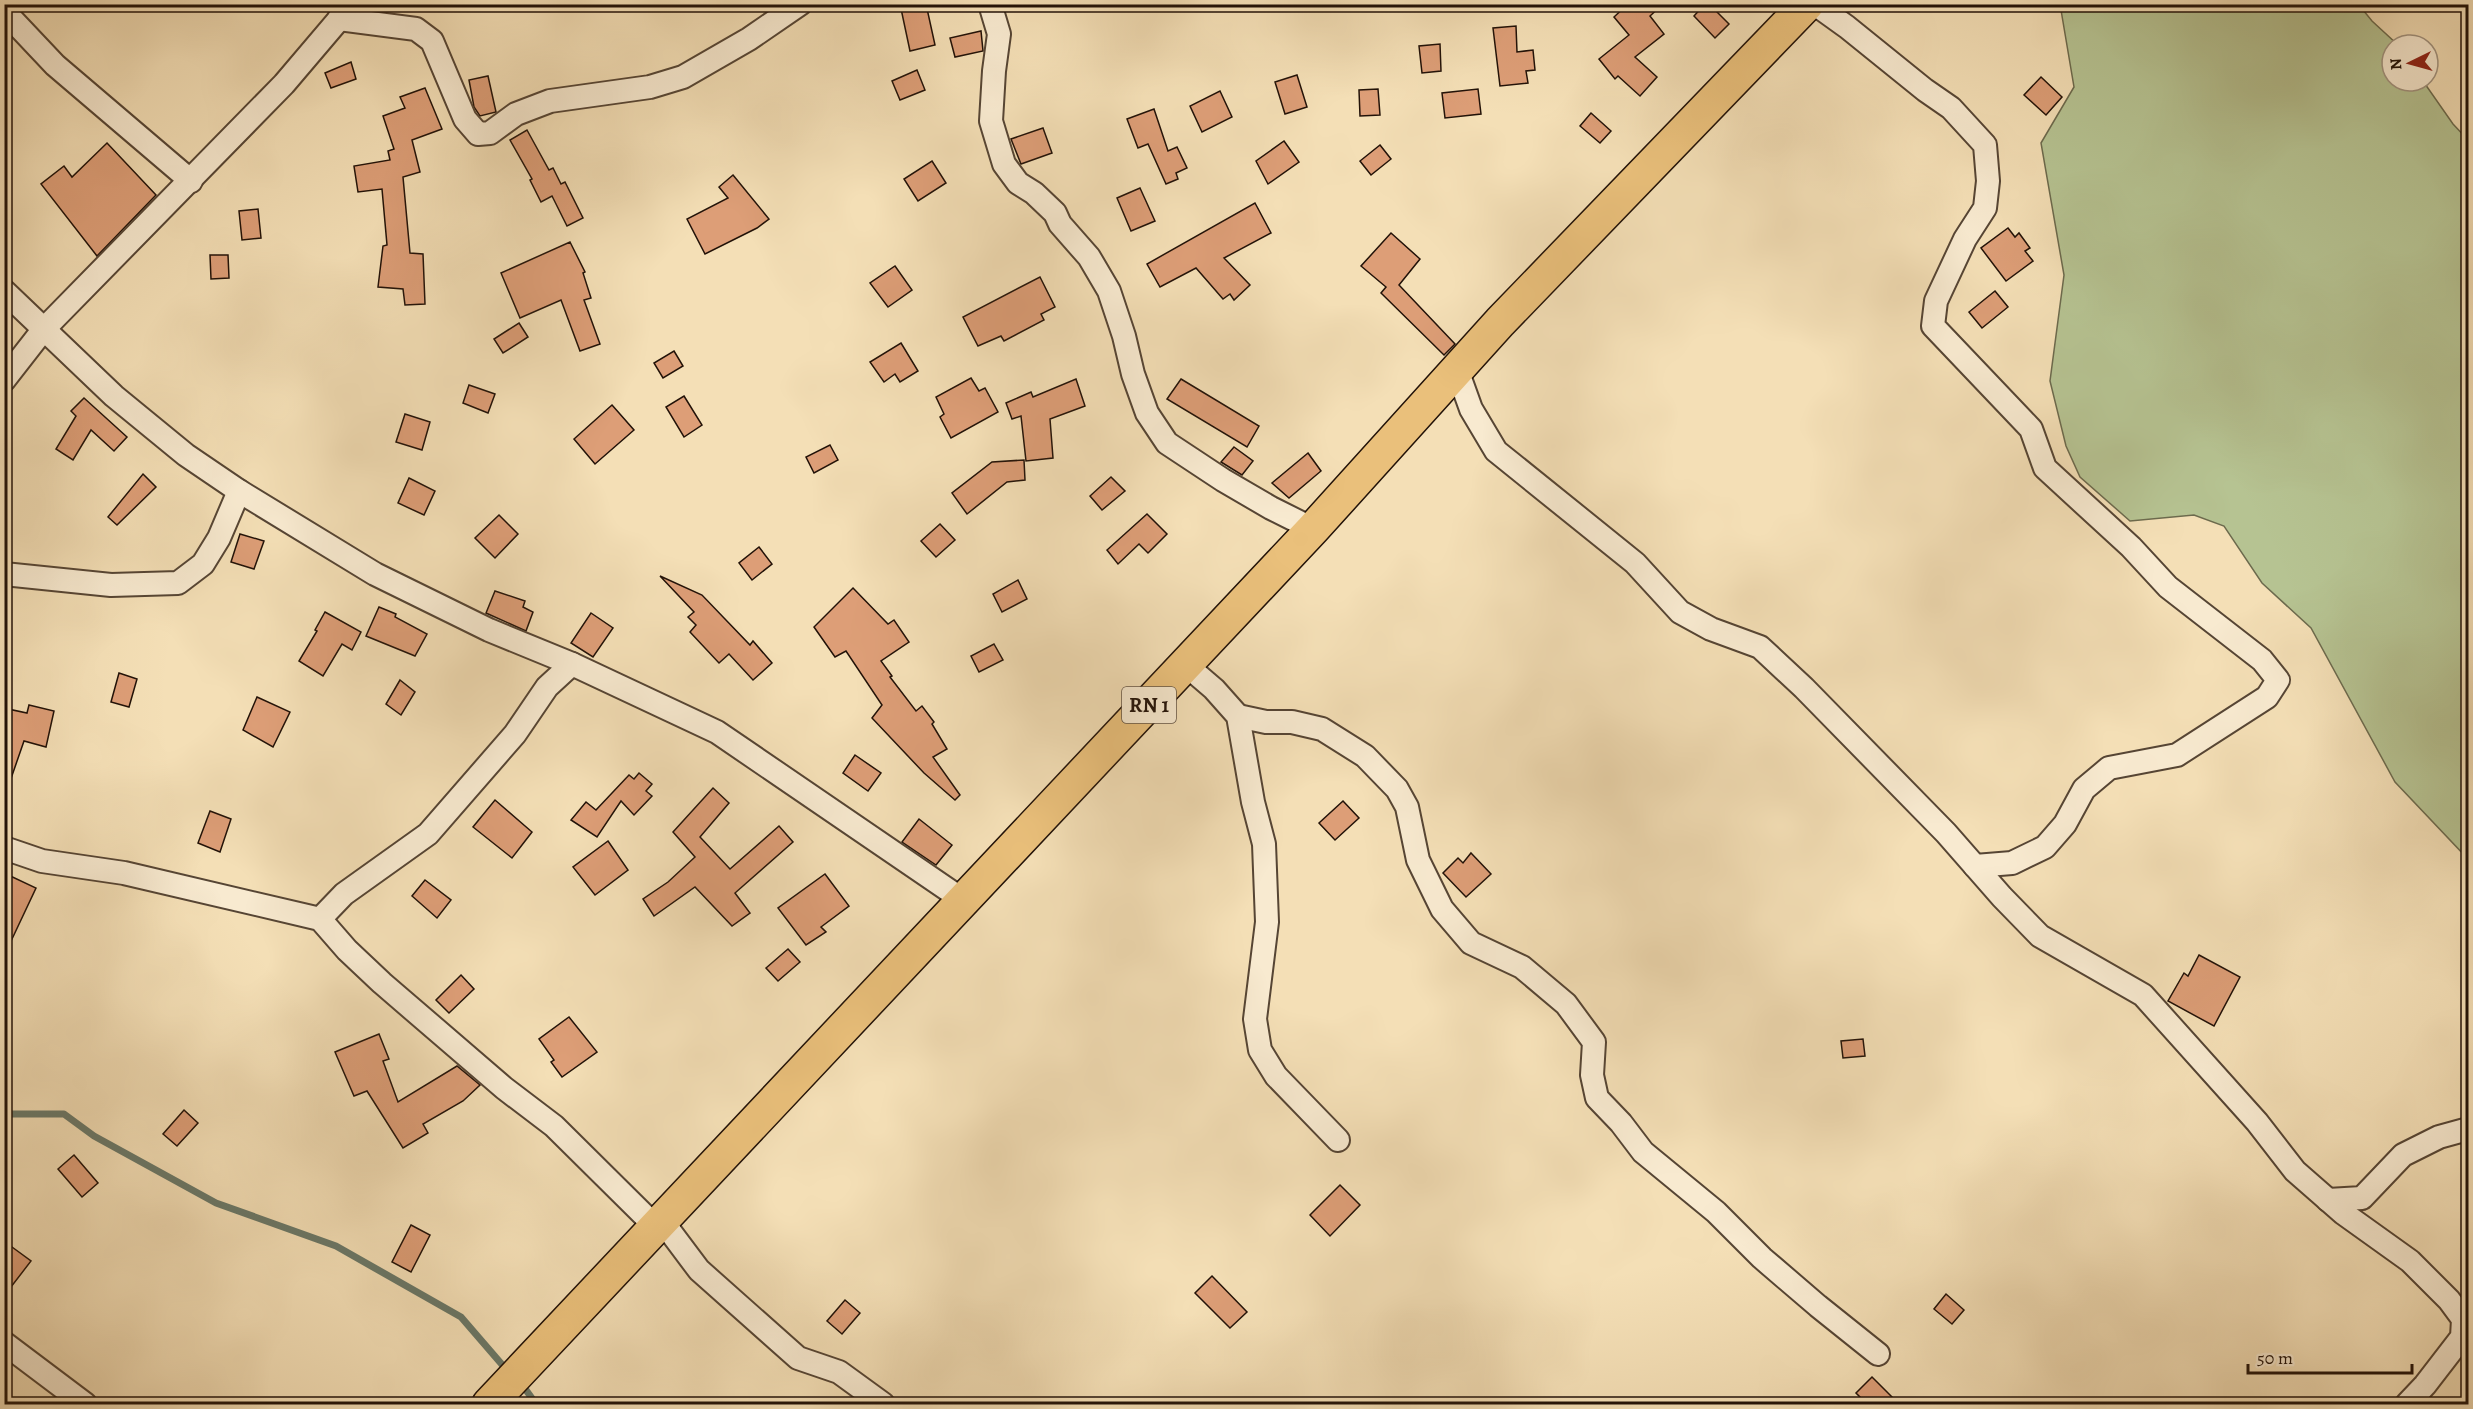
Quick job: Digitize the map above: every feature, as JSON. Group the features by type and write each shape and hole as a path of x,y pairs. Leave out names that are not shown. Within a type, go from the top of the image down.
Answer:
{"main road":[{"name":"RN 1","path":"489,1404 1314,529 1500,322 1806,6"}],"street":[{"path":"4,380 43,330 284,84 346,12 416,29 432,41 465,119 478,134 490,133 516,114 550,101 650,87 683,77 749,39 800,4"},
{"path":"990,4 999,34 991,121 1004,164 1018,183 1034,193 1054,213 1060,224 1089,256 1109,291 1147,413 1167,443 1223,480 1271,508 1314,529"},
{"path":"1806,6 1847,27 1924,90 1952,108 1985,145 1988,181 1985,208 1965,239 1936,301 1933,326 2031,429 2045,468 2131,547 2168,587 2262,660 2278,680 2267,697 2177,754 2109,768 2084,789 2065,824 2045,847 2012,863 1975,867"},
{"path":"4,11 55,65 191,181"},
{"path":"4,291 114,396 186,454 239,491 375,574 489,630 572,664 717,732 963,900"},
{"path":"1457,370 1471,409 1496,451 1635,563 1680,612 1711,629 1760,647 1804,688 1946,833 2040,936 2143,995 2250,1114 2295,1171 2328,1200 2409,1261 2449,1300 2463,1319 2462,1337 2426,1385 2407,1404"},
{"path":"4,574 111,585 178,583 203,564 219,538 239,491"},
{"path":"320,919 344,894 428,834 515,734 547,687 572,664"},
{"path":"1186,665 1214,689 1238,716 1253,802 1264,844 1267,922 1255,1019 1260,1050 1276,1077 1338,1140"},
{"path":"1238,716 1266,722 1292,722 1322,729 1365,756 1397,789 1407,807 1418,860 1442,909 1471,943 1522,967 1566,1004 1594,1042 1592,1076 1597,1098 1622,1123 1643,1152 1716,1212 1762,1258 1878,1354"},
{"path":"4,848 42,861 124,873 320,919 347,950 382,983 504,1088 554,1126 660,1225 699,1270 798,1358 839,1372 883,1404"},
{"path":"2328,1200 2362,1198 2403,1155 2439,1137 2469,1130"},
{"path":"4,1343 85,1404"}],"green space":[{"path":"2060,4 2359,5 2385,33 2380,33 2380,93 2431,93 2453,124 2468,140 2468,859 2395,782 2311,628 2262,583 2224,526 2194,515 2130,521 2080,477 2066,446 2050,381 2064,275 2041,143 2074,87"}],"building":[{"path":"900,4 926,4 935,45 910,51"},
{"path":"1628,4 1663,4 1650,16 1664,34 1635,57 1657,77 1640,96 1618,76 1615,79 1599,59 1629,35 1614,17"},
{"path":"1705,4 1709,4 1729,24 1715,38 1694,16"},
{"path":"1516,26 1517,52 1533,50 1535,70 1526,71 1528,83 1500,86 1493,28"},
{"path":"981,31 983,51 955,57 950,38"},
{"path":"1440,44 1441,71 1422,73 1419,46"},
{"path":"351,62 356,79 331,88 325,73"},
{"path":"917,70 925,90 900,100 892,81"},
{"path":"1297,75 1307,107 1285,114 1275,82"},
{"path":"488,76 496,112 480,116 474,107 469,80"},
{"path":"2041,77 2062,97 2046,115 2024,95"},
{"path":"425,88 442,129 412,140 420,172 403,177 410,253 423,254 425,304 405,305 403,289 378,287 383,246 387,245 382,189 358,192 354,166 390,160 388,151 394,149 383,116 405,108 400,97"},
{"path":"1378,89 1380,115 1360,116 1359,90"},
{"path":"1478,89 1481,114 1445,118 1442,93"},
{"path":"1220,91 1232,117 1202,132 1190,106"},
{"path":"1154,109 1168,151 1177,147 1187,168 1176,173 1178,179 1166,184 1148,144 1138,148 1127,119"},
{"path":"1591,113 1611,131 1600,143 1580,126"},
{"path":"1043,128 1052,153 1021,164 1011,139"},
{"path":"527,130 549,170 553,168 561,184 565,182 583,218 567,226 552,196 541,202 530,180 532,179 510,140"},
{"path":"1284,141 1299,162 1268,184 1256,161"},
{"path":"107,143 156,195 97,256 41,184 64,166 72,177"},
{"path":"1380,145 1391,159 1371,175 1360,161"},
{"path":"932,161 946,183 918,201 904,179"},
{"path":"733,175 769,219 757,228 705,254 687,219 728,198 719,187"},
{"path":"1140,188 1155,221 1131,231 1117,198"},
{"path":"1255,203 1271,233 1224,258 1250,285 1234,300 1230,294 1223,299 1196,268 1160,287 1147,264"},
{"path":"258,209 261,238 242,240 239,211"},
{"path":"2008,228 2015,237 2019,233 2030,248 2025,251 2033,261 2006,281 1981,248"},
{"path":"1391,233 1420,259 1399,285 1455,344 1444,355 1381,293 1386,287 1361,266"},
{"path":"570,242 585,272 583,273 591,298 584,300 600,344 580,351 561,300 520,318 501,273"},
{"path":"210,255 228,255 229,278 211,279"},
{"path":"895,266 912,290 888,307 870,283"},
{"path":"1040,277 1055,307 1041,314 1044,320 1004,341 1001,336 978,346 963,317"},
{"path":"1995,291 2008,307 1982,328 1969,312"},
{"path":"519,323 528,337 503,353 494,339"},
{"path":"901,343 918,371 900,382 895,374 884,382 870,362"},
{"path":"674,351 683,366 663,378 654,363"},
{"path":"971,378 979,391 985,388 998,412 951,438 940,417 944,414 936,397"},
{"path":"1076,379 1085,406 1050,419 1053,458 1026,461 1021,416 1012,419 1006,403 1031,392 1033,397"},
{"path":"1181,379 1259,426 1247,447 1167,399"},
{"path":"469,385 495,394 488,413 463,403"},
{"path":"684,396 702,425 684,437 666,407"},
{"path":"84,398 127,437 114,451 91,430 73,460 56,449 76,416 71,411"},
{"path":"612,405 634,430 595,464 574,439"},
{"path":"405,414 430,422 422,450 396,442"},
{"path":"830,445 838,460 814,473 806,457"},
{"path":"1234,447 1253,461 1242,475 1221,462"},
{"path":"1308,453 1321,471 1289,498 1272,483"},
{"path":"1024,460 1025,480 1007,482 967,514 952,493 992,462"},
{"path":"143,474 156,487 117,525 108,517"},
{"path":"1111,477 1125,491 1102,510 1090,496"},
{"path":"409,478 435,491 424,515 398,503"},
{"path":"1147,514 1167,534 1148,553 1139,544 1118,564 1107,550"},
{"path":"499,515 518,534 495,558 475,538"},
{"path":"940,524 955,540 936,557 921,541"},
{"path":"240,534 264,541 254,569 231,562"},
{"path":"759,547 772,564 752,580 739,563"},
{"path":"660,576 702,595 750,645 753,641 772,663 753,680 729,654 719,663 690,632 696,625 688,617 694,612"},
{"path":"1018,580 1027,599 1002,612 993,594"},
{"path":"853,588 888,624 894,620 909,642 881,661 892,676 890,677 916,711 922,706 934,722 932,724 947,749 933,757 960,795 955,800 924,773 872,718 882,705 846,651 835,657 814,627"},
{"path":"495,591 525,601 523,607 533,612 526,631 486,613"},
{"path":"379,607 396,614 395,617 427,634 415,656 366,636"},
{"path":"325,612 361,632 352,650 342,644 323,676 299,661 317,631 315,630"},
{"path":"591,613 613,628 593,657 571,643"},
{"path":"994,644 1003,660 979,672 971,656"},
{"path":"119,673 137,679 129,707 111,702"},
{"path":"400,680 415,692 401,715 386,704"},
{"path":"257,697 290,712 273,747 243,730"},
{"path":"29,705 54,711 46,747 24,741 7,790 4,789 4,724 8,709 27,713"},
{"path":"855,755 881,773 868,791 843,773"},
{"path":"639,773 652,784 646,791 652,796 634,815 621,801 597,837 571,820 586,802 596,810 629,775 634,779"},
{"path":"713,788 729,803 700,837 730,869 779,826 793,842 735,893 750,913 732,926 695,887 654,916 643,899 668,882 695,857 673,832"},
{"path":"495,800 532,832 512,858 473,827"},
{"path":"1343,801 1359,818 1335,840 1319,823"},
{"path":"210,811 231,819 220,852 198,843"},
{"path":"919,819 952,845 936,865 902,842"},
{"path":"608,841 628,870 595,895 573,867"},
{"path":"1471,853 1491,874 1466,897 1443,873 1458,858 1463,863"},
{"path":"4,873 36,888 4,956"},
{"path":"825,874 849,906 821,927 826,932 806,945 778,908"},
{"path":"425,880 451,900 437,918 412,896"},
{"path":"788,949 800,962 778,981 766,968"},
{"path":"2199,955 2240,977 2214,1026 2168,1001 2184,973 2188,976"},
{"path":"461,975 474,989 449,1013 436,1000"},
{"path":"569,1017 597,1052 562,1077 551,1062 554,1060 539,1039"},
{"path":"379,1034 389,1059 383,1061 398,1102 457,1066 480,1085 463,1101 423,1124 428,1133 403,1148 367,1091 354,1096 335,1052"},
{"path":"1863,1039 1865,1056 1843,1058 1841,1041"},
{"path":"184,1110 198,1123 177,1146 163,1134"},
{"path":"74,1155 98,1183 82,1197 58,1169"},
{"path":"1340,1185 1360,1205 1330,1236 1310,1215"},
{"path":"411,1225 430,1235 411,1272 392,1262"},
{"path":"12,1247 31,1261 4,1296 4,1256"},
{"path":"1212,1276 1247,1312 1230,1328 1195,1293"},
{"path":"1946,1294 1964,1310 1952,1324 1934,1309"},
{"path":"845,1300 860,1313 842,1334 827,1321"},
{"path":"1872,1377 1899,1404 1867,1404 1856,1393"}],"waterway":[{"path":"4,1114 64,1114 94,1136 216,1203 336,1246 461,1317 505,1368"},
{"path":"526,1390 536,1404"}]}
